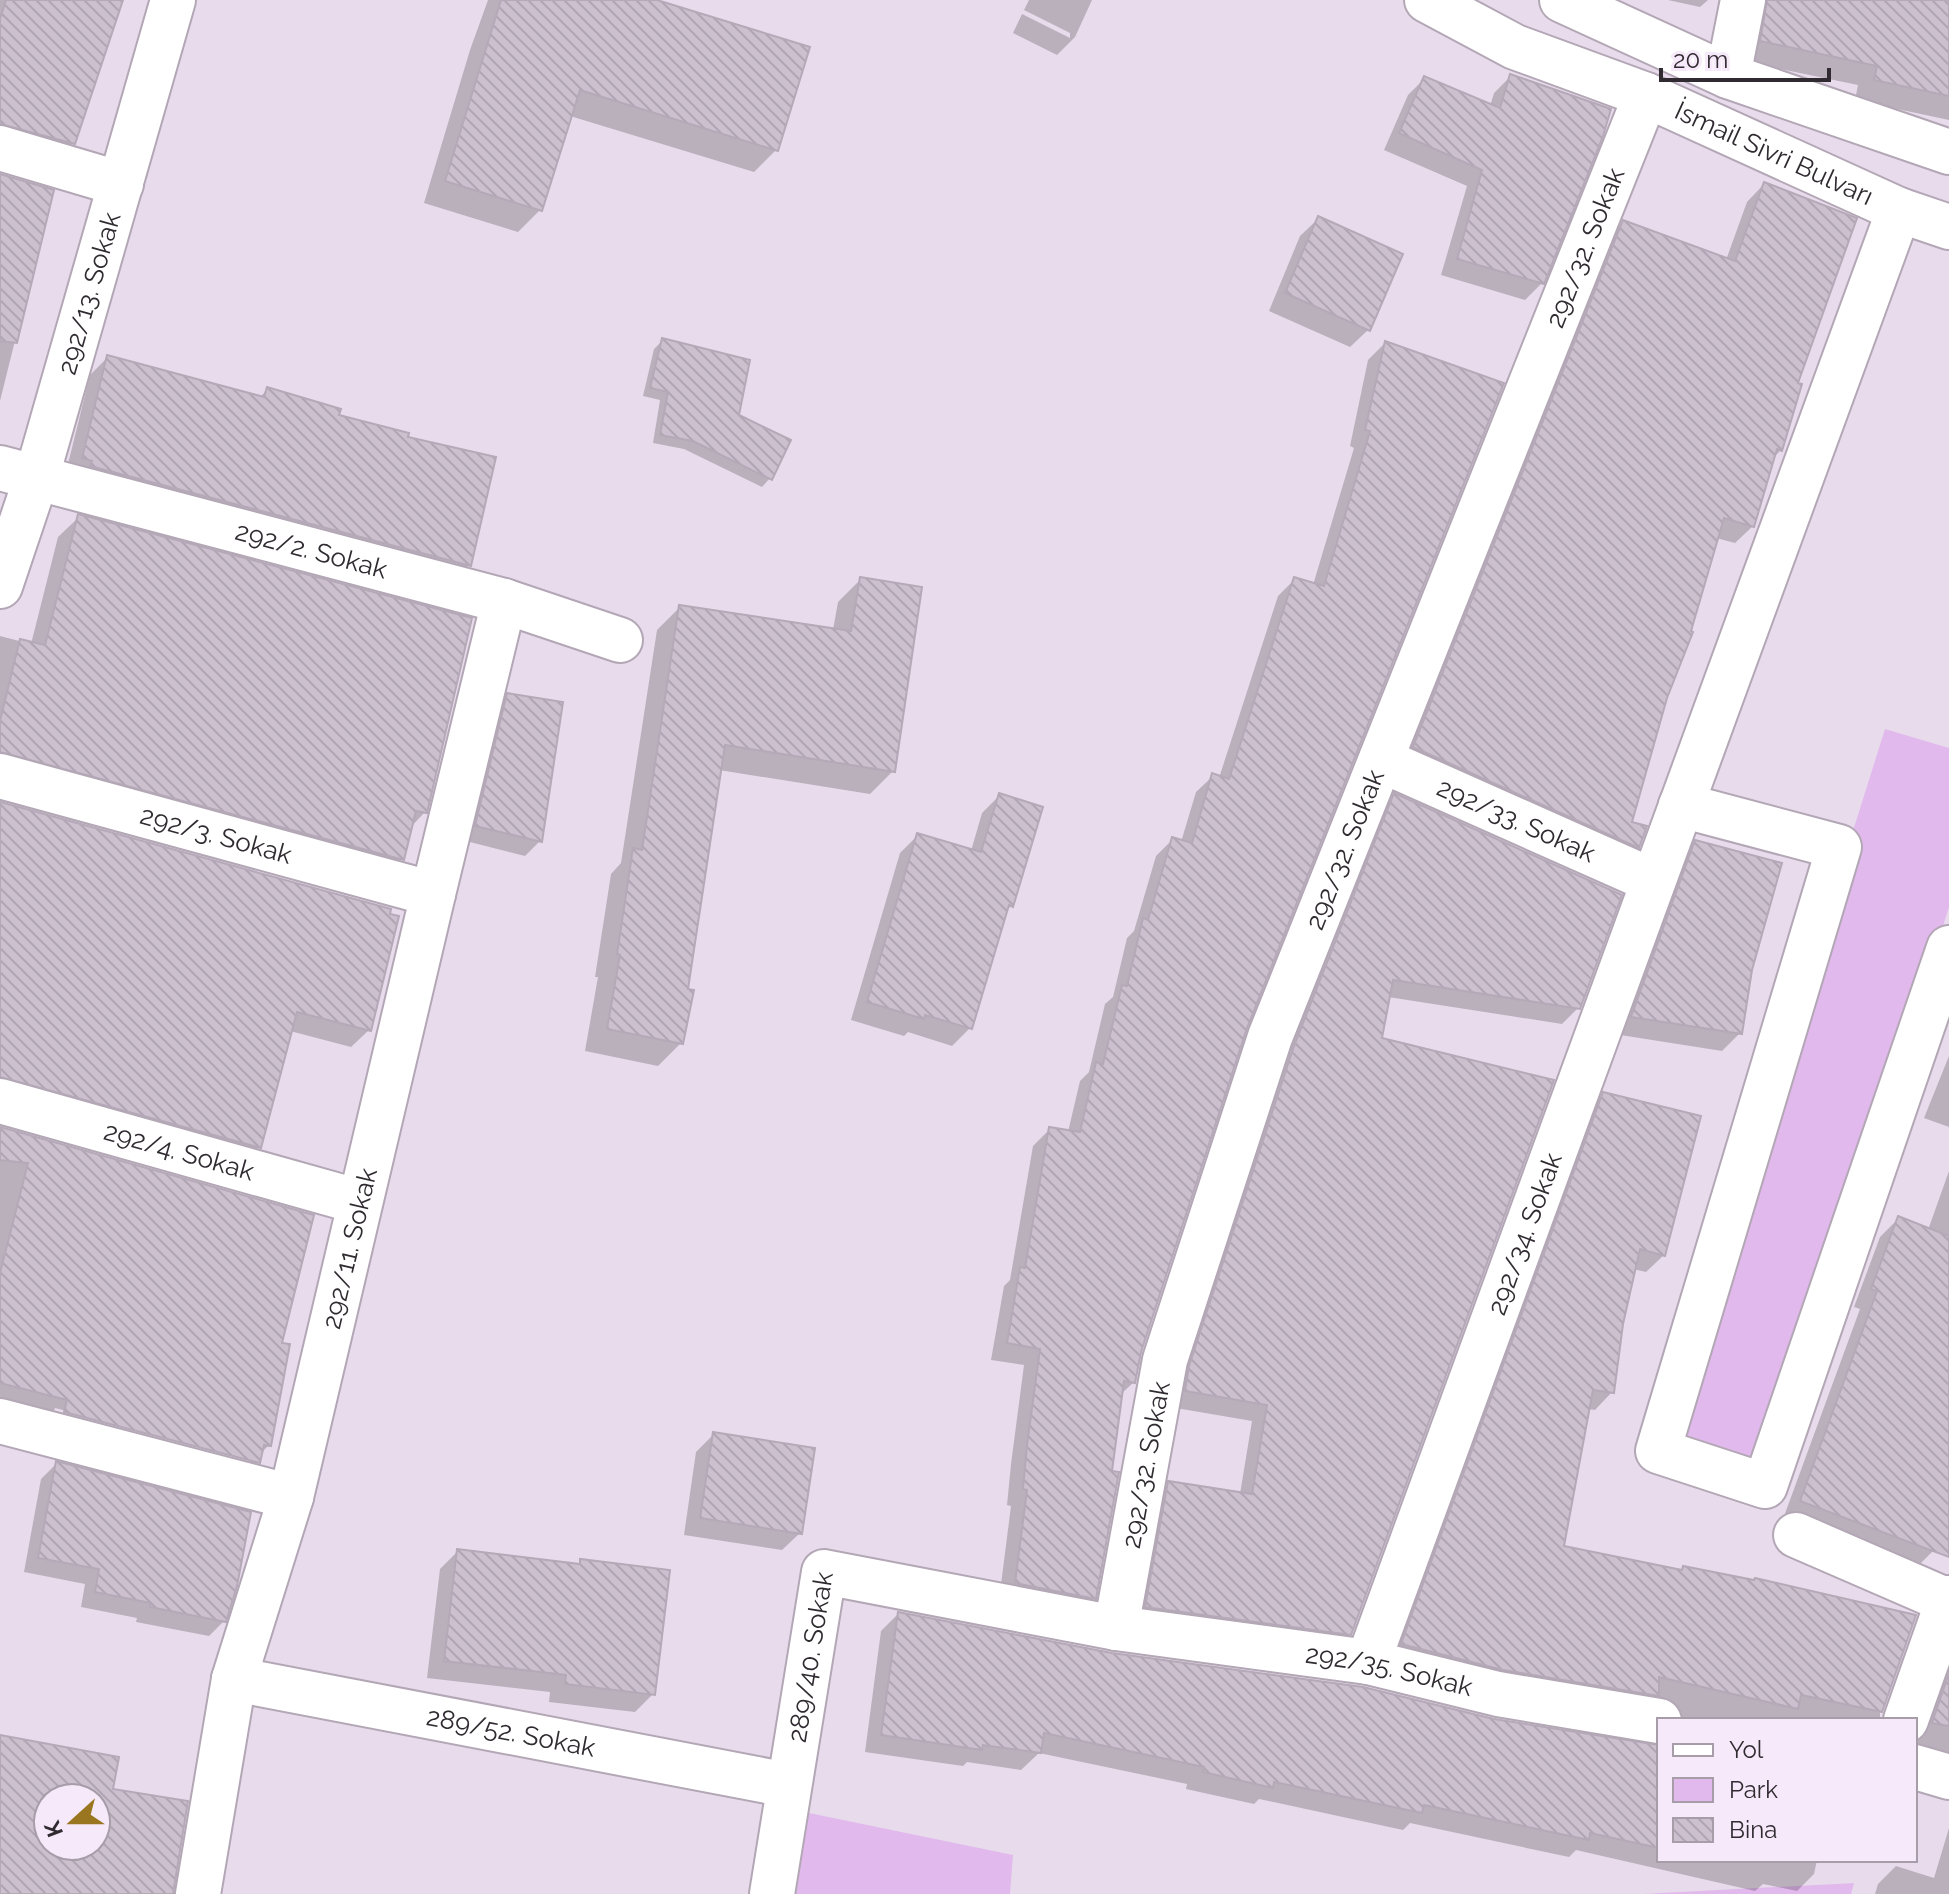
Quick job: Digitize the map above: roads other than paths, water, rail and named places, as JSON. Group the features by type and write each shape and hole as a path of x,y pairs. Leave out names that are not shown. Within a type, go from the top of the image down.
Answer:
{"street":[{"name":"292/13. Sokak","path":"0,586 18,473 121,184 173,0"},
{"name":"İsmail Sivri Bulvarı","path":"1427,0 1515,47 1646,95 1899,210 1949,227"},
{"name":"İsmail Sivri Bulvarı","path":"1562,0 1728,76 1949,152"},
{"path":"1728,76 1743,0"},
{"name":"292/32. Sokak","path":"1116,1628 1165,1360 1270,1037 1646,95"},
{"path":"0,148 121,184"},
{"path":"1899,210 1681,805 1839,847 1658,1451 1765,1486 1949,948"},
{"name":"292/2. Sokak","path":"18,473 504,601 620,640"},
{"name":"292/11. Sokak","path":"198,1894 234,1679 291,1497 504,601"},
{"name":"292/33. Sokak","path":"1381,760 1653,881"},
{"name":"292/3. Sokak","path":"0,776 433,894"},
{"name":"292/34. Sokak","path":"1368,1662 1681,805"},
{"name":"292/4. Sokak","path":"0,1101 360,1202"},
{"path":"0,1421 291,1497"},
{"path":"1796,1535 1948,1600 1907,1718"},
{"name":"289/40. Sokak","path":"772,1894 824,1572 1116,1628"},
{"name":"292/35. Sokak","path":"1116,1628 1368,1662 1498,1694 1657,1721"},
{"name":"289/52. Sokak","path":"234,1679 788,1785"},
{"path":"1917,1768 1949,1777"}]}
